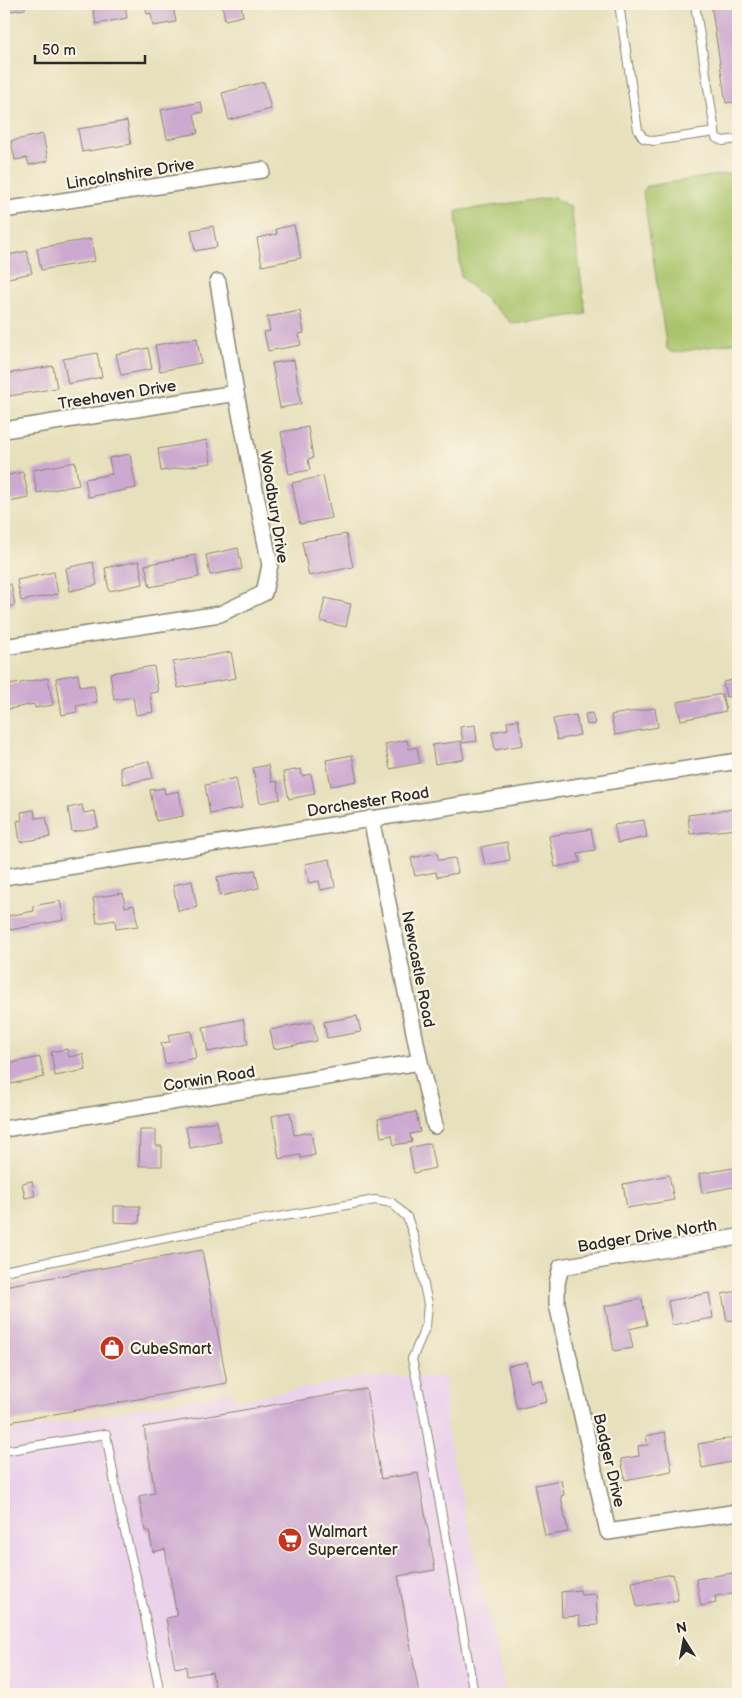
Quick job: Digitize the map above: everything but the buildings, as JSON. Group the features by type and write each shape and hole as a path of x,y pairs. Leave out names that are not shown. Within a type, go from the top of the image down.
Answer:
{"street":[{"name":"Lincolnshire Drive","path":"4,210 262,170"},
{"name":"Woodbury Drive","path":"4,647 220,614 264,594 270,565 236,393 218,282"},
{"name":"Treehaven Drive","path":"4,430 236,393"},
{"name":"Dorchester Road","path":"4,877 738,761"},
{"name":"Newcastle Road","path":"371,818 420,1062 435,1126"},
{"name":"Corwin Road","path":"4,1129 420,1062"},
{"name":"Badger Drive North","path":"561,1266 738,1238"},
{"name":"Badger Drive","path":"561,1266 557,1283 558,1304 608,1532 738,1512"}],"lane":[{"path":"619,4 638,130 643,138 652,141 715,132"},
{"path":"695,4 716,138 723,141 738,140"},
{"path":"4,1271 210,1229 375,1200 392,1203 407,1216 414,1237 428,1304 426,1326 412,1359 423,1409 474,1694"},
{"path":"4,1451 106,1434 120,1511 144,1611 160,1694"}],"shaded area":[{"path":"364,1377 445,1377 447,1430 506,1694 4,1694 4,1433 232,1391 235,1401"}],"green space":[{"path":"738,172 738,342 673,353 667,349 643,192 647,186"},
{"path":"554,197 571,208 586,314 513,324 461,277 456,211"}],"place":[{"name":"CubeSmart","path":"112,1348"},
{"name":"Walmart Supercenter","path":"290,1540"}]}
